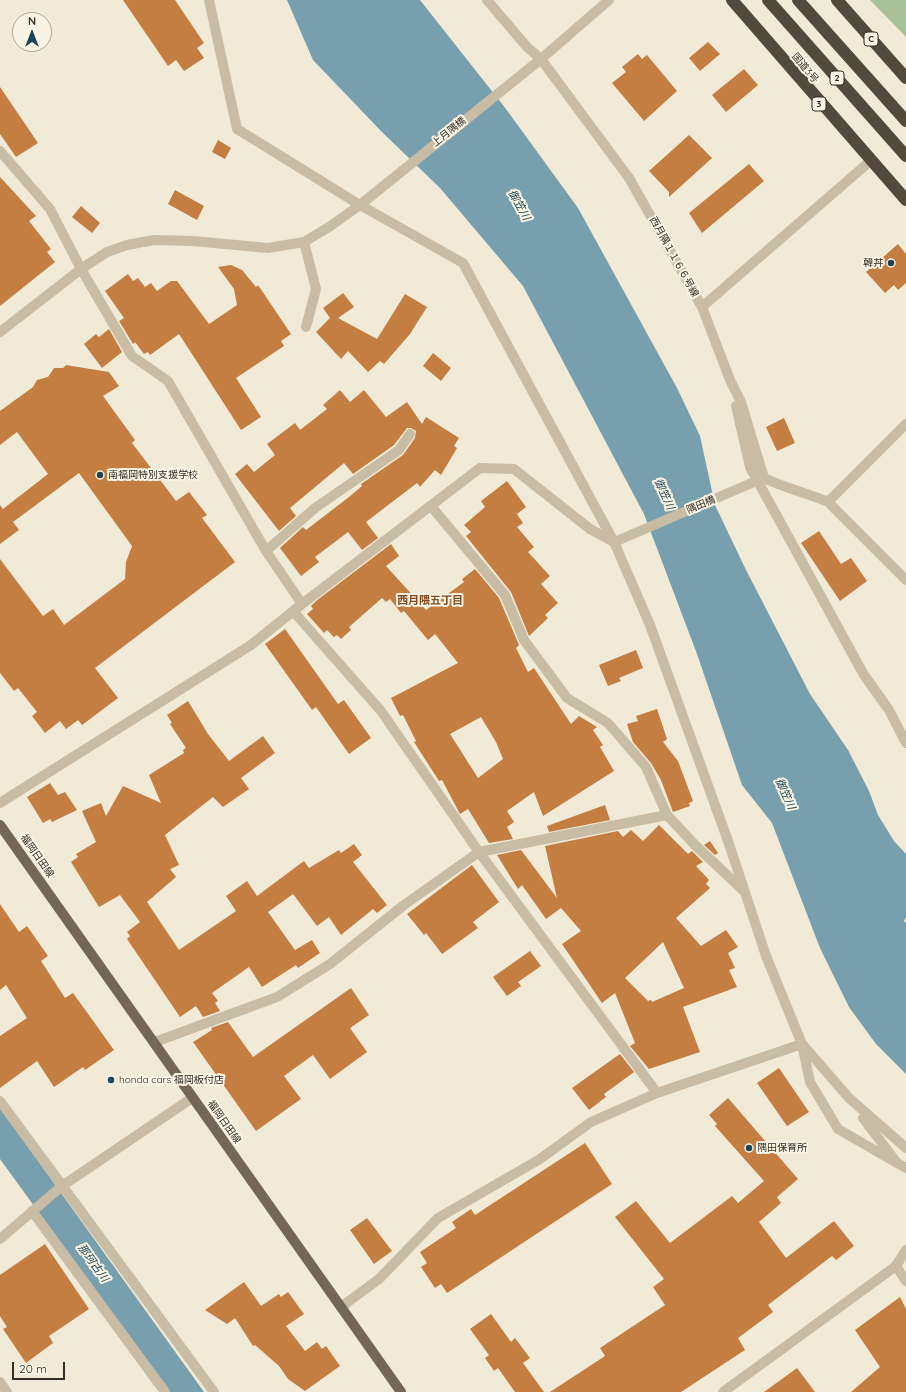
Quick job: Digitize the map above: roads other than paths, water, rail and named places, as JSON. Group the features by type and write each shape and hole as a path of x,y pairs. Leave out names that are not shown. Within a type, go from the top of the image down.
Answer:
{"highway":[{"name":"国道3号","path":"732,0 868,163 906,206"},
{"path":"732,0 906,200"},
{"name":"2","path":"768,0 906,156"},
{"name":"2","path":"798,0 906,121"},
{"path":"838,0 906,73"},
{"name":"C","path":"838,0 906,78"}],"main road":[{"name":"福岡日田線","path":"2,830 155,1042 192,1098 401,1392"}],"street":[{"path":"209,0 237,129 360,205 463,263 617,541 650,625 766,956 802,1044 810,1082 838,1129 902,1165"},
{"name":"西月隅１１６６号線","path":"487,0 527,47 541,59 630,178 702,307 730,380 741,402 763,479"},
{"name":"上月隅橋","path":"304,242 329,227 360,205 369,196 541,59 609,0"},
{"path":"0,151 50,208 81,269 132,356 168,381 266,551 302,604"},
{"path":"702,307 868,163"},
{"path":"0,332 81,269 107,252 127,244 154,240 193,241 246,248 268,248 304,242 316,289 306,327"},
{"path":"730,380 750,467 864,675 889,710 906,743"},
{"path":"828,502 906,424"},
{"path":"266,551 315,508 399,450 410,434"},
{"path":"0,803 251,645 302,604 480,468 514,469 590,529 617,541"},
{"path":"763,479 783,487 809,493 828,502 906,580"},
{"name":"隅田橋","path":"617,541 763,479"},
{"path":"431,506 505,595 524,640 567,698 608,723 646,767 667,815 745,893"},
{"path":"293,611 382,710 479,852 657,1093"},
{"path":"155,1042 277,997 330,964 404,905 479,852 667,815"},
{"path":"340,1307 379,1279 438,1218 540,1160 591,1122 657,1093 802,1044"},
{"path":"802,1044 849,1098 902,1165"},
{"path":"0,1239 62,1186 192,1098"},
{"path":"849,1098 906,1148"},
{"path":"0,1101 214,1392"},
{"path":"32,1211 165,1392"},
{"path":"723,1392 896,1266 906,1250"},
{"path":"896,1266 906,1281"},
{"path":"0,1382 7,1392"}],"water":[{"name":"御笠川","path":"287,0 420,0 506,109 578,208 677,388 700,436 715,505 745,568 810,694 848,750 869,791 878,815 894,841 906,854 906,917 904,921 906,923 906,1074 876,1044 849,1007 820,948 772,823 742,785 697,654 644,514 523,286 440,188 381,131 313,60"},
{"name":"那珂古川","path":"0,1108 204,1392 169,1392 0,1159"}],"place":[{"name":"韓丼","path":"891,263"},
{"name":"南福岡特別支援学校","path":"100,475"},
{"name":"honda cars 福岡板付店","path":"111,1080"},
{"name":"隅田保育所","path":"749,1148"}],"district":[{"name":"西月隈五丁目","path":"430,601"}]}
